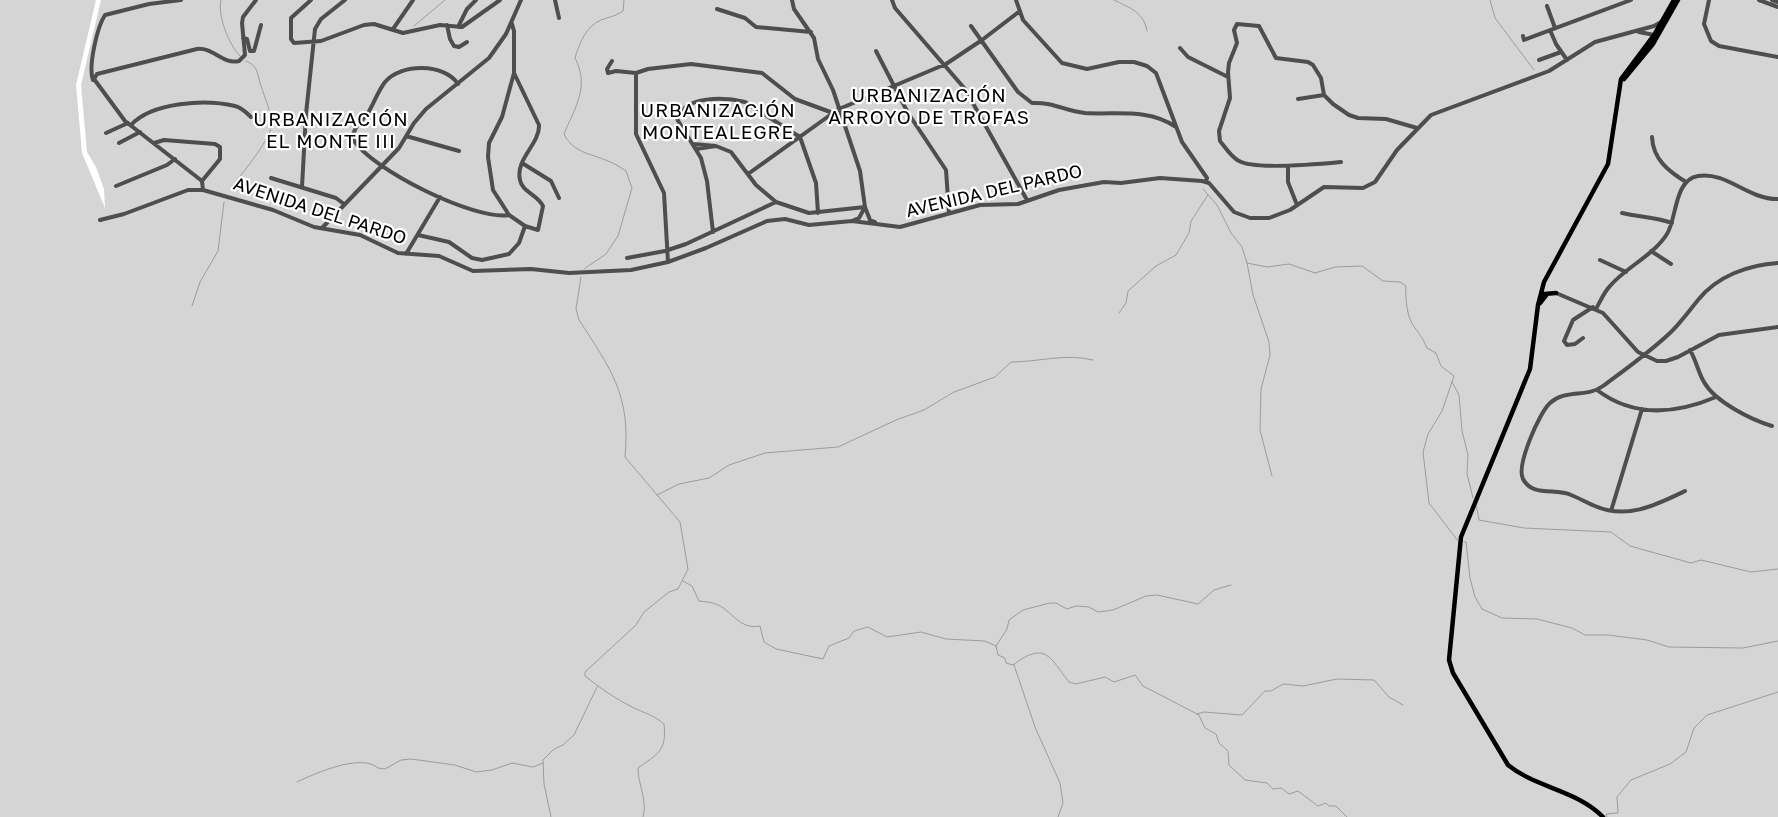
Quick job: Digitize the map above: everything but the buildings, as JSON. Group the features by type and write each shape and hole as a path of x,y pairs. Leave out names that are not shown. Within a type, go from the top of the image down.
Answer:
{"main road":[{"path":"1603,817 1586,803 1521,774 1508,765 1453,673 1449,660 1462,537 1530,369 1541,292 1545,280 1608,164 1612,145 1617,94 1625,70 1649,43 1650,35 1663,20 1674,0"},
{"path":"1617,94 1628,72 1653,44 1679,0"},
{"path":"1545,280 1547,292"},
{"path":"1541,292 1556,293"},
{"path":"1537,320 1541,299 1547,292"}],"street":[{"path":"181,0 149,4 105,15 101,24 94,82 130,124 202,181 203,190"},
{"path":"94,74 200,48 208,49 228,61 239,61 244,55 244,17 256,0"},
{"path":"311,0 292,18 291,39 299,44 314,42 364,25 374,24 406,33 447,25 466,26 500,0"},
{"path":"302,187 306,114 317,25 345,0"},
{"path":"392,29 413,0"},
{"path":"458,27 467,9 476,0"},
{"path":"322,228 399,148 426,109 489,58 512,24 521,0"},
{"path":"555,0 558,18"},
{"path":"792,0 794,9 816,42 820,64 828,76 837,110 860,171 865,216"},
{"path":"892,0 895,8 946,64 965,89 1027,200"},
{"path":"1016,0 1023,20 1062,63 1087,69 1119,62 1134,62 1147,66 1156,73 1182,142 1207,178 1206,182 1234,212 1256,218 1275,216 1297,205 1324,187 1356,188 1370,186 1375,182 1397,150 1430,115 1559,66 1595,42 1654,26"},
{"path":"1523,36 1524,40 1618,2 1631,0"},
{"path":"1710,0 1704,24 1711,41 1719,46 1778,57"},
{"path":"1759,0 1778,7"},
{"path":"1772,0 1778,2"},
{"path":"1548,6 1556,28"},
{"path":"717,9 745,18 756,27 811,32"},
{"path":"1650,35 1673,10"},
{"path":"748,174 837,110 946,64 1020,11"},
{"path":"1650,35 1650,30 1663,20"},
{"path":"512,24 514,31 514,73 502,117 489,143 488,157 493,190 509,215 525,226 538,230 543,206 520,182 522,163 538,137 540,125 514,73"},
{"path":"1341,162 1288,166 1238,161 1220,141 1220,131 1230,98 1228,77 1230,56 1238,42 1234,31 1236,25 1255,24 1262,30 1276,58 1313,64 1320,78 1324,94 1333,104 1349,115 1358,118 1386,119 1417,128"},
{"path":"447,25 450,39 454,46 459,47 467,42"},
{"path":"243,38 247,39 250,51 254,51 261,26"},
{"path":"971,26 1018,92 1032,103 1049,102 1069,110 1086,113 1148,114 1166,120 1176,127"},
{"path":"1550,30 1562,53 1568,60"},
{"path":"1634,32 1650,35"},
{"path":"1180,48 1188,57 1228,77"},
{"path":"876,51 908,113 946,170 949,213"},
{"path":"1539,60 1562,53 1576,53"},
{"path":"1559,66 1562,53"},
{"path":"612,61 607,69 608,73 616,71 636,73 648,69 691,64 762,73 795,99 837,110"},
{"path":"458,84 446,72 430,68 397,74 385,82 352,134 355,142 381,166 440,197 460,206 498,217 509,215"},
{"path":"636,73 636,134 663,188 668,262"},
{"path":"1298,100 1324,94"},
{"path":"712,232 707,181 701,158 679,124 677,117 690,104 704,100 737,100 745,102 800,137 816,184 818,213"},
{"path":"106,133 130,124 143,113 181,103 235,106 252,117"},
{"path":"1406,126 1412,134"},
{"path":"119,143 140,132"},
{"path":"406,136 459,151"},
{"path":"1652,137 1659,160 1686,182"},
{"path":"154,143 164,140 215,144 220,147 220,159 202,181"},
{"path":"693,144 716,146 732,152 756,185 776,202 809,213 865,207"},
{"path":"696,149 716,146"},
{"path":"116,186 167,165 175,159"},
{"path":"522,163 551,181 559,198"},
{"path":"1288,166 1288,182 1297,205"},
{"path":"1583,338 1571,345 1567,345 1564,341 1573,320 1594,308 1610,286 1651,251 1667,234 1686,182 1697,176 1712,176 1756,196 1778,199"},
{"path":"271,178 336,198 344,204"},
{"name":"AVENIDA DEL PARDO","path":"100,220 124,214 188,190 203,190 267,207 308,225 360,236 392,251 406,254 439,256 464,268 483,272 531,269 569,274 604,273 668,262 706,248 766,220 785,219 809,226 852,221 865,216 894,227 906,226 980,205 1009,205 1059,190 1104,182 1121,183 1160,178 1206,182"},
{"path":"406,254 440,197"},
{"path":"627,258 666,253 776,202"},
{"path":"1622,212 1634,216 1651,216 1672,223"},
{"path":"852,221 865,216"},
{"path":"865,216 873,222 894,227"},
{"path":"418,235 449,242 472,258 482,260 509,254 519,243 525,226"},
{"path":"1651,251 1671,264"},
{"path":"666,253 678,258"},
{"path":"654,265 666,253"},
{"path":"1600,260 1626,272"},
{"path":"1685,491 1638,511 1611,511 1594,506 1566,492 1534,489 1524,482 1520,472 1521,462 1542,415 1550,403 1564,394 1597,390 1643,356 1670,333 1698,299 1717,282 1747,268 1778,263"},
{"path":"1556,293 1594,308 1609,318 1643,356 1662,362 1720,335 1778,327"},
{"path":"1690,350 1704,383 1716,397 1752,420 1772,426"},
{"path":"1597,390 1618,402 1642,409 1668,411 1692,407 1716,397"},
{"path":"1611,511 1642,409"}],"shaded area":[{"path":"0,0 96,0 76,85 82,153 105,208 104,189 96,167 87,152 81,85 101,0 1778,0 1778,817 0,817"}],"waterway":[{"path":"221,0 221,14 225,30 240,56"},
{"path":"414,26 445,0"},
{"path":"584,269 606,254 618,236 632,188 626,171 612,163 577,149 564,134 576,106 581,88 581,78 575,58 581,41 591,26 623,11 624,0"},
{"path":"1114,0 1135,11 1143,19 1147,31"},
{"path":"1490,0 1495,18 1534,70"},
{"path":"231,188 266,140 271,127 269,111 257,71 253,65 246,61"},
{"path":"1203,189 1217,205 1231,233 1242,247 1253,295 1269,342 1270,355 1261,389 1260,430 1272,476"},
{"path":"1119,313 1126,303 1128,291 1156,266 1176,255 1189,233 1191,221 1208,195"},
{"path":"192,306 200,282 218,251 224,202"},
{"path":"1247,263 1267,267 1289,264 1315,273 1335,267 1362,266 1383,281 1400,282 1406,286 1407,308 1412,324 1427,348 1436,353 1441,366 1454,376 1442,411 1428,434 1423,452 1429,503 1458,541"},
{"path":"581,277 576,309 579,320 601,353 622,400 625,417 625,457 680,522 688,569 678,589 669,592 644,612 636,625 585,672 585,676 608,693 632,707 653,716 664,724 665,733 662,747 638,768 644,799 643,817"},
{"path":"657,495 679,484 709,478 729,465 765,453 838,447 896,420 924,410 954,392 995,377 1011,362 1073,357 1093,360"},
{"path":"1452,382 1459,395 1462,431 1468,455 1467,474 1473,498"},
{"path":"1476,504 1479,520 1524,528 1611,532 1630,546 1691,563 1701,560 1751,572 1778,569"},
{"path":"1464,542 1466,542 1470,578 1475,597 1482,609 1502,618 1537,619 1572,628 1585,635 1608,635 1647,640 1669,647 1743,648 1778,641"},
{"path":"683,581 692,586 699,601 718,605 742,623 753,627 760,626 764,642 776,649 823,659 829,646 849,638 854,631 868,627 887,637 921,632 946,639 985,641 996,646 998,655 1005,658 1006,663 1013,665 1024,658 1040,653 1052,659 1069,682 1076,684 1105,677 1114,682 1135,675 1143,686 1199,715 1205,728 1216,734 1219,743 1228,751 1229,765 1245,780 1267,783 1273,789 1281,788 1289,794 1298,791 1318,806 1326,803 1329,806 1336,806 1347,817"},
{"path":"996,646 1007,629 1009,620 1023,610 1056,603 1067,609 1076,606 1089,607 1098,612 1113,610 1146,596 1157,595 1198,604 1214,590 1231,585"},
{"path":"1014,665 1035,727 1060,783 1063,803 1058,817"},
{"path":"1197,714 1204,712 1242,715 1265,691 1271,691 1283,684 1303,686 1337,679 1374,680 1389,697 1403,705"},
{"path":"551,817 544,784 543,760 554,749 563,745 574,735 597,687"},
{"path":"1607,817 1606,814 1618,813 1617,797 1631,780 1670,764 1686,752 1694,728 1707,715 1778,692"},
{"path":"297,782 350,763 370,764 385,769 401,760 411,759 455,765 476,772 492,770 512,763 533,767 543,763"}],"district":[{"name":"URBANIZACIÓN ARROYO DE TROFAS","path":"929,106"},
{"name":"URBANIZACIÓN MONTEALEGRE","path":"718,121"},
{"name":"URBANIZACIÓN EL MONTE III","path":"331,130"}]}
